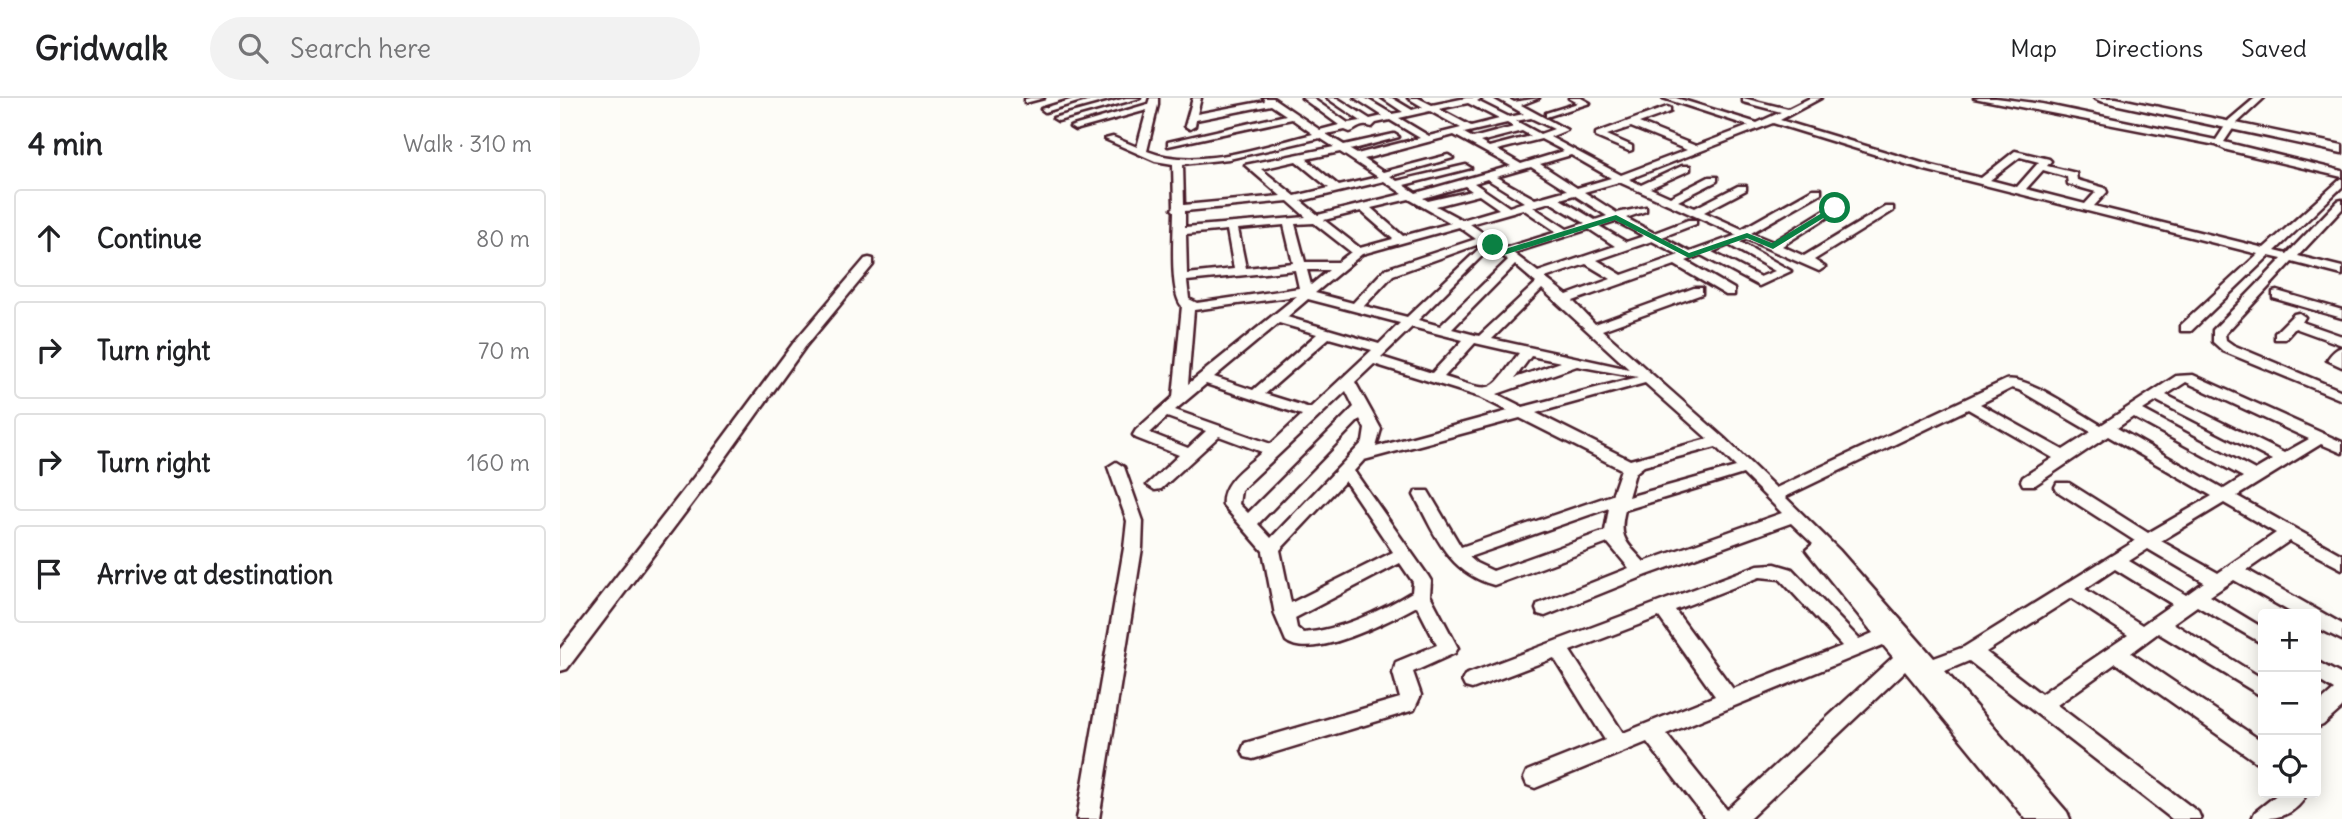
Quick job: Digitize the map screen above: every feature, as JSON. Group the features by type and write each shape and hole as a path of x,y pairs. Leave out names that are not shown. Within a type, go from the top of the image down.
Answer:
{"main road":[{"path":"2100,98 2225,132 2342,148"},
{"path":"2113,98 2225,132"}],"street":[{"path":"1028,101 1040,98"},
{"path":"1045,109 1087,98"},
{"path":"1058,118 1136,98"},
{"path":"1186,140 1197,98"},
{"path":"1192,118 1273,103 1331,98 1408,144"},
{"path":"1386,98 1411,113"},
{"path":"1413,98 1431,108 1471,141 1520,167"},
{"path":"1500,98 1513,105 1574,125"},
{"path":"1513,105 1535,98"},
{"path":"1549,115 1590,102 1573,98"},
{"path":"1667,98 1758,126"},
{"path":"1691,98 2270,251"},
{"path":"1787,98 1806,104"},
{"path":"1593,154 1622,169 1758,126 1817,98"},
{"path":"1978,98 2225,132"},
{"path":"2225,132 2260,98"},
{"path":"1364,99 1428,139"},
{"path":"1171,144 1186,140 1318,134 1474,99 1507,120 1620,179 1670,201 1694,217 1744,234 1819,267"},
{"path":"1309,100 1370,142"},
{"path":"1746,100 1789,112"},
{"path":"1075,127 1154,101"},
{"path":"1142,153 1154,101"},
{"path":"1273,103 1565,300 1714,443 1736,472 1789,517"},
{"path":"1629,148 1599,135 1667,110"},
{"path":"1355,158 1428,139 1494,113"},
{"path":"1455,127 1470,129 1535,113 1562,130 1487,150"},
{"path":"1110,139 1157,159 1178,162 1208,159 1235,153 1246,139 1292,116"},
{"path":"1773,120 1929,168 2342,269"},
{"path":"1629,123 1692,148"},
{"path":"1471,141 1522,128"},
{"path":"2225,132 2230,148 2342,174"},
{"path":"1253,168 1394,137"},
{"path":"1186,140 1208,159"},
{"path":"1190,454 1140,433 1358,252 1453,222 1620,179 1692,148"},
{"path":"1371,167 1436,151"},
{"path":"1178,231 1316,219 1466,183 1572,152"},
{"path":"1235,153 1358,252"},
{"path":"1986,178 2018,153 2044,159 2046,161 2022,187"},
{"path":"1298,158 1338,190"},
{"path":"1388,179 1448,158"},
{"path":"1178,162 1177,209 1181,278 1184,300 1188,305 1197,307 1306,293 1443,331 1635,377"},
{"path":"1533,164 1616,217 1689,256"},
{"path":"2041,167 2072,175 2071,182 2101,190 2090,204"},
{"path":"1177,209 1292,199 1388,179 1466,168"},
{"path":"1642,188 1686,168"},
{"path":"1488,176 1566,233"},
{"path":"1670,201 1713,178"},
{"path":"2186,328 2342,181"},
{"path":"1466,183 1507,210"},
{"path":"1565,300 1621,280 1631,257 1652,237 1694,217 1742,188"},
{"path":"1435,378 1538,281 1588,260 1631,257 1676,260 1689,256 1744,234 1817,191"},
{"path":"1426,205 1479,192"},
{"path":"1455,198 1482,216"},
{"path":"1551,198 1592,225 1631,257"},
{"path":"2341,396 2228,348 2218,338 2218,333 2342,203"},
{"path":"1363,207 1401,240"},
{"path":"1773,247 1835,208"},
{"path":"1805,261 1889,208"},
{"path":"1355,308 1389,272 1494,252 1642,209"},
{"path":"1289,221 1306,293"},
{"path":"1453,222 1494,252"},
{"path":"1232,226 1241,273"},
{"path":"1702,251 1759,282 1785,271 1730,241"},
{"path":"1421,596 1405,607 1317,639 1301,641 1292,636 1284,615 1271,549 1231,505 1230,496 1234,487 1409,322 1494,252"},
{"path":"1443,331 1494,252"},
{"path":"1588,260 1621,280"},
{"path":"1676,260 1730,292"},
{"path":"560,663 700,481 800,344 869,262"},
{"path":"1181,278 1298,266 1341,266"},
{"path":"1538,281 1635,377 1774,496 1822,557 1910,654 2030,815"},
{"path":"1593,329 1698,292"},
{"path":"2277,295 2342,314"},
{"path":"1180,400 1188,305"},
{"path":"2280,336 2310,305"},
{"path":"1278,319 1327,333 1435,378 1485,394 1631,467"},
{"path":"2293,323 2342,341"},
{"path":"1255,395 1327,333"},
{"path":"1500,388 1528,351"},
{"path":"2342,351 2334,360 2342,363"},
{"path":"1485,394 1574,362"},
{"path":"1360,456 1635,377"},
{"path":"2029,481 2156,394 2181,379 2188,378 2342,449"},
{"path":"1205,379 1313,414"},
{"path":"1271,549 1371,443 1373,435 1348,382"},
{"path":"1774,496 2006,385 2018,384 2224,495 2342,563"},
{"path":"2156,394 2284,460"},
{"path":"1968,403 2065,458"},
{"path":"1248,524 1362,408"},
{"path":"1165,411 1274,451"},
{"path":"2133,411 2255,477"},
{"path":"1155,485 1217,430"},
{"path":"1930,668 1971,652 2115,561 2321,438"},
{"path":"1641,570 1612,535 1627,472 1639,462 1714,443"},
{"path":"1088,819 1133,548 1135,521 1116,467"},
{"path":"1253,751 1407,704 1411,700 1411,693 1402,674 1403,668 1448,648 1421,596 1422,581 1346,471"},
{"path":"1458,554 1618,502 1736,472"},
{"path":"2063,487 2148,542 2298,609"},
{"path":"1422,495 1458,554 1472,571 1482,577 1494,578 1612,535"},
{"path":"1545,609 1641,570 1789,517"},
{"path":"2040,706 2224,575 2288,533"},
{"path":"1284,615 1403,554"},
{"path":"2115,561 2258,634"},
{"path":"1472,681 1758,571 1775,570 1786,574 1856,648"},
{"path":"2071,589 2258,686"},
{"path":"1663,608 1729,699"},
{"path":"2321,621 2342,633"},
{"path":"1535,778 1893,633"},
{"path":"1558,648 1619,744"},
{"path":"1971,652 2190,819"},
{"path":"2116,653 2258,751"},
{"path":"1910,654 1930,668 2059,819"},
{"path":"1733,819 1910,654"},
{"path":"2321,672 2342,685"},
{"path":"2321,714 2342,695"},
{"path":"1651,731 1720,819"},
{"path":"2263,819 2290,798"}],"route":[{"path":"1493,245 1504,252 1616,217 1689,256 1747,235 1773,247 1835,208"}]}
